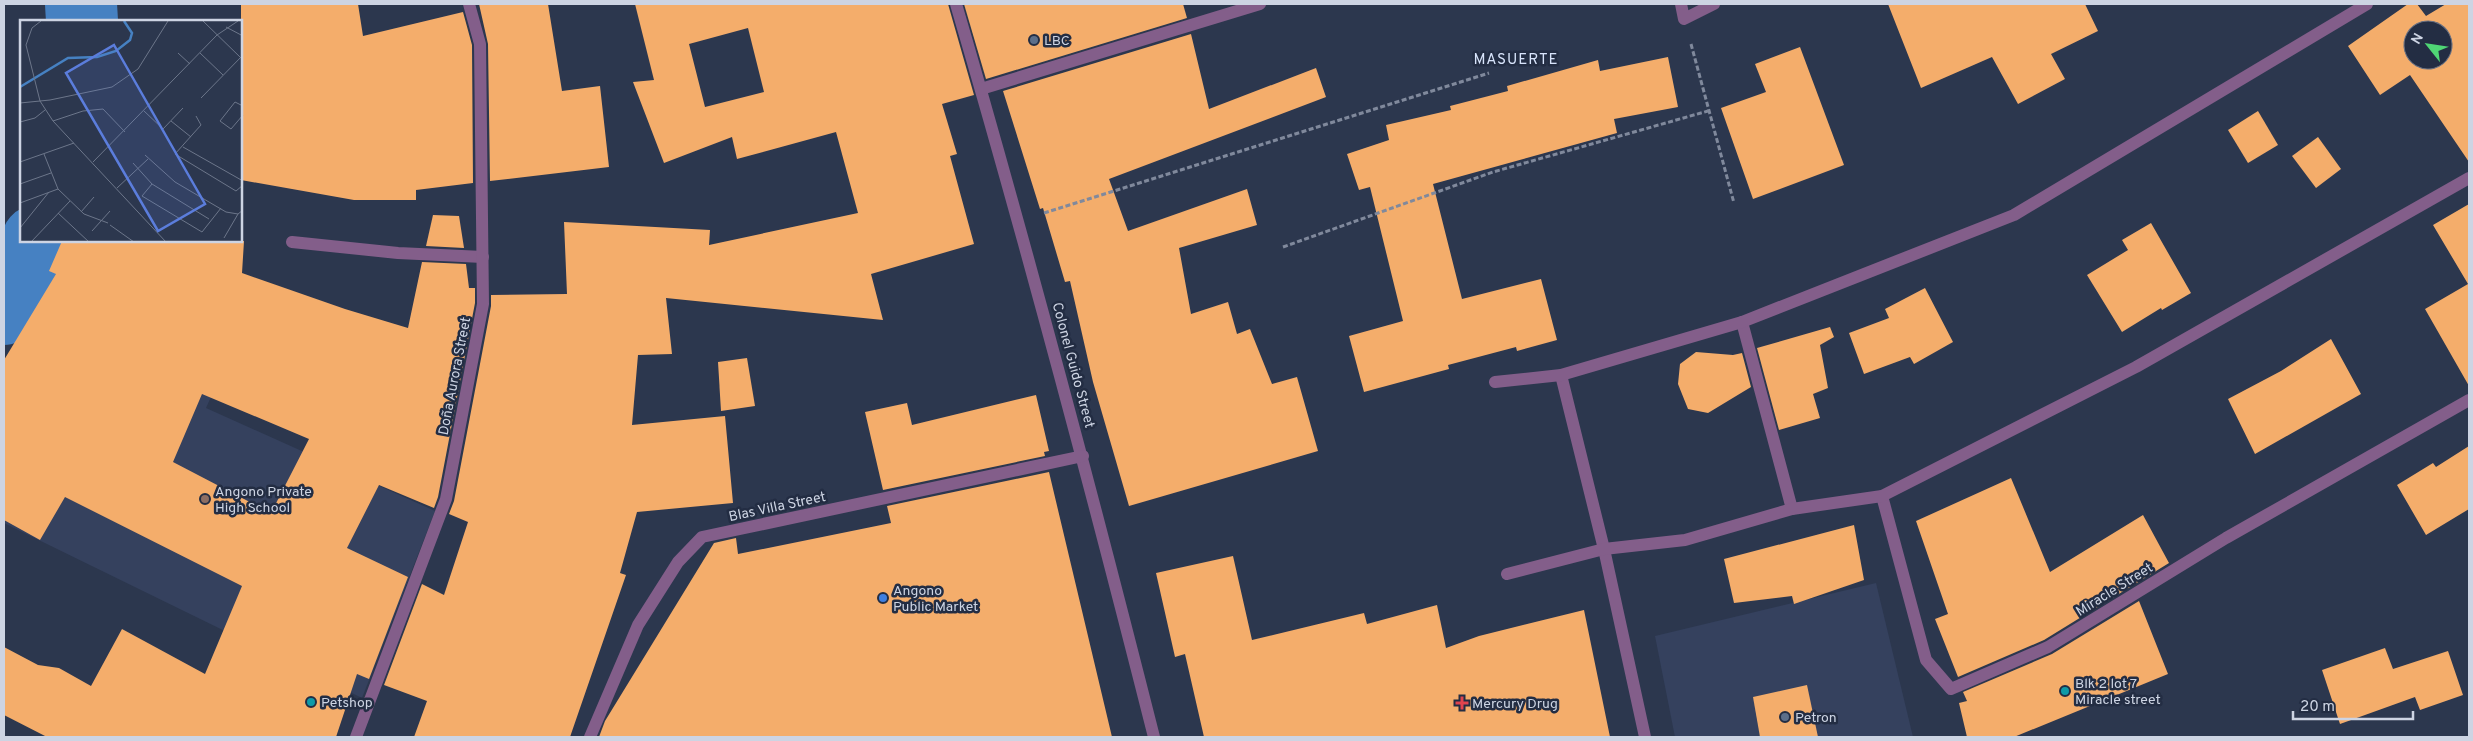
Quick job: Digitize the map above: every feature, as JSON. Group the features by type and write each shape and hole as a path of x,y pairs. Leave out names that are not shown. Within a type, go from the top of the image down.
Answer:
{"street":[{"name":"Doña Aurora Street","path":"356,737 446,499 483,304 480,44 469,4"},
{"name":"Colonel Guido Street","path":"956,4 1019,221 1083,456 1154,737"},
{"path":"981,89 1260,4"},
{"path":"1681,4 1684,19 1714,4"},
{"path":"1495,382 1561,375 1742,322 2014,215 2366,4"},
{"path":"1507,574 1604,548 1685,540 1792,509 1882,496 2136,367 2469,178"},
{"path":"292,242 398,253 483,257"},
{"path":"1742,322 1792,509"},
{"path":"1561,375 1604,548 1645,737"},
{"name":"Miracle Street","path":"1882,496 1926,660 1951,689 2048,647 2226,538 2469,400"},
{"name":"Blas Villa Street","path":"590,737 638,626 678,562 702,537 1083,456"}],"path":[{"path":"1684,19 1734,203"},
{"path":"1019,221 1489,73"},
{"path":"1283,247 1493,172 1708,111"}],"shaded area":[{"name":"Angono Private High School","path":"59,288 227,361 206,408 435,511 362,698 4,523 4,369"},
{"path":"1876,583 1913,737 1675,737 1655,636"}],"building":[{"path":"241,4 358,4 363,36 463,12 472,45 473,183 416,190 416,200 354,200 242,180"},
{"path":"479,4 548,4 562,91 600,86 609,167 490,181 488,44"},
{"path":"635,4 948,4 974,95 942,104 957,154 950,156 974,244 871,274 883,320 666,298 672,354 638,355 632,425 725,416 733,503 637,512 620,573 626,575 570,737 414,737 427,701 384,685 422,584 444,595 468,522 449,514 454,501 491,306 491,295 567,294 564,222 710,230 709,245 858,213 836,132 737,159 732,137 664,163 633,82 654,80","holes":["748,28 764,92 705,107 689,44"]},
{"path":"964,4 1183,4 1187,18 986,79"},
{"path":"1888,4 2085,4 2098,31 2051,54 2065,79 2018,104 1992,57 1921,88"},
{"path":"2408,4 2417,4 2426,16 2446,4 2469,4 2469,162 2410,75 2380,95 2348,46"},
{"path":"1191,34 1209,109 1316,68 1326,97 1109,179 1128,231 1247,189 1257,225 1179,248 1191,314 1228,302 1237,334 1250,329 1272,384 1297,377 1318,451 1129,506 1093,382 1070,281 1065,282 1043,208 1040,209 1003,91"},
{"path":"1800,47 1844,165 1753,199 1721,108 1766,92 1755,64"},
{"path":"1668,57 1678,107 1614,119 1617,133 1433,184 1462,299 1541,279 1557,340 1517,351 1516,347 1448,365 1449,369 1364,392 1349,336 1403,321 1370,187 1359,190 1347,154 1389,140 1386,125 1451,110 1450,106 1508,91 1507,86 1598,60 1600,71"},
{"path":"2258,111 2278,145 2248,163 2228,130"},
{"path":"2318,137 2341,169 2316,188 2292,156"},
{"path":"2469,204 2469,386 2425,309 2468,284 2433,225"},
{"path":"433,215 459,216 464,248 426,246"},
{"path":"2151,223 2191,293 2162,310 2161,308 2122,332 2087,275 2128,250 2122,240"},
{"path":"244,241 242,273 345,309 408,328 422,262 466,264 469,288 475,288 475,303 438,497 434,508 379,485 347,548 408,577 369,679 357,674 336,737 47,737 4,715 4,647 38,665 59,668 91,686 122,629 205,674 242,586 65,497 40,540 4,520 4,360 56,274 49,271 62,242","holes":["202,394 309,439 271,513 173,462"]},
{"path":"1925,288 1953,342 1914,364 1910,357 1864,374 1849,333 1889,318 1885,309"},
{"path":"1830,327 1834,337 1820,345 1828,388 1813,394 1820,418 1779,430 1757,348"},
{"path":"2331,339 2361,394 2255,454 2228,399 2281,371"},
{"path":"1696,352 1733,355 1742,353 1751,387 1708,413 1688,409 1678,384 1680,364"},
{"path":"747,358 755,406 721,411 718,362"},
{"path":"1036,395 1049,451 1044,452 1045,456 883,490 865,412 907,403 912,425"},
{"path":"2469,446 2469,509 2426,535 2397,485 2433,463 2436,467"},
{"name":"Angono Public Market","path":"1049,472 1112,737 599,737 605,721 714,543 736,538 738,554 891,523 887,506"},
{"path":"2011,478 2050,572 2143,515 2169,563 2044,640 1958,677 1935,619 1948,614 1916,521"},
{"path":"1854,525 1864,580 1794,604 1792,596 1734,603 1724,559"},
{"path":"1233,556 1252,640 1364,613 1367,624 1437,605 1446,648 1479,636 1584,610 1610,737 1204,737 1185,654 1175,657 1156,573"},
{"path":"2139,601 2168,674 2014,737 1967,737 1959,703 1967,701 1963,692 2052,654"},
{"path":"2385,648 2393,669 2448,651 2463,695 2420,710 2415,697 2340,724 2322,670"},
{"name":"Petron","path":"1807,685 1818,737 1760,737 1753,697"}],"waterway":[{"path":"81,4 82,20"},
{"path":"4,309 22,282 37,242"}],"place":[{"name":"LBC","path":"1034,40"},
{"name":"Angono Private High School","path":"205,499"},
{"name":"Angono Public Market","path":"883,598"},
{"name":"Blk 2 lot 7 Miracle street","path":"2065,691"},
{"name":"Petshop","path":"311,702"},
{"name":"Mercury Drug","path":"1462,703"},
{"name":"Petron","path":"1785,717"}],"district":[{"name":"MASUERTE","path":"1516,59"}]}
